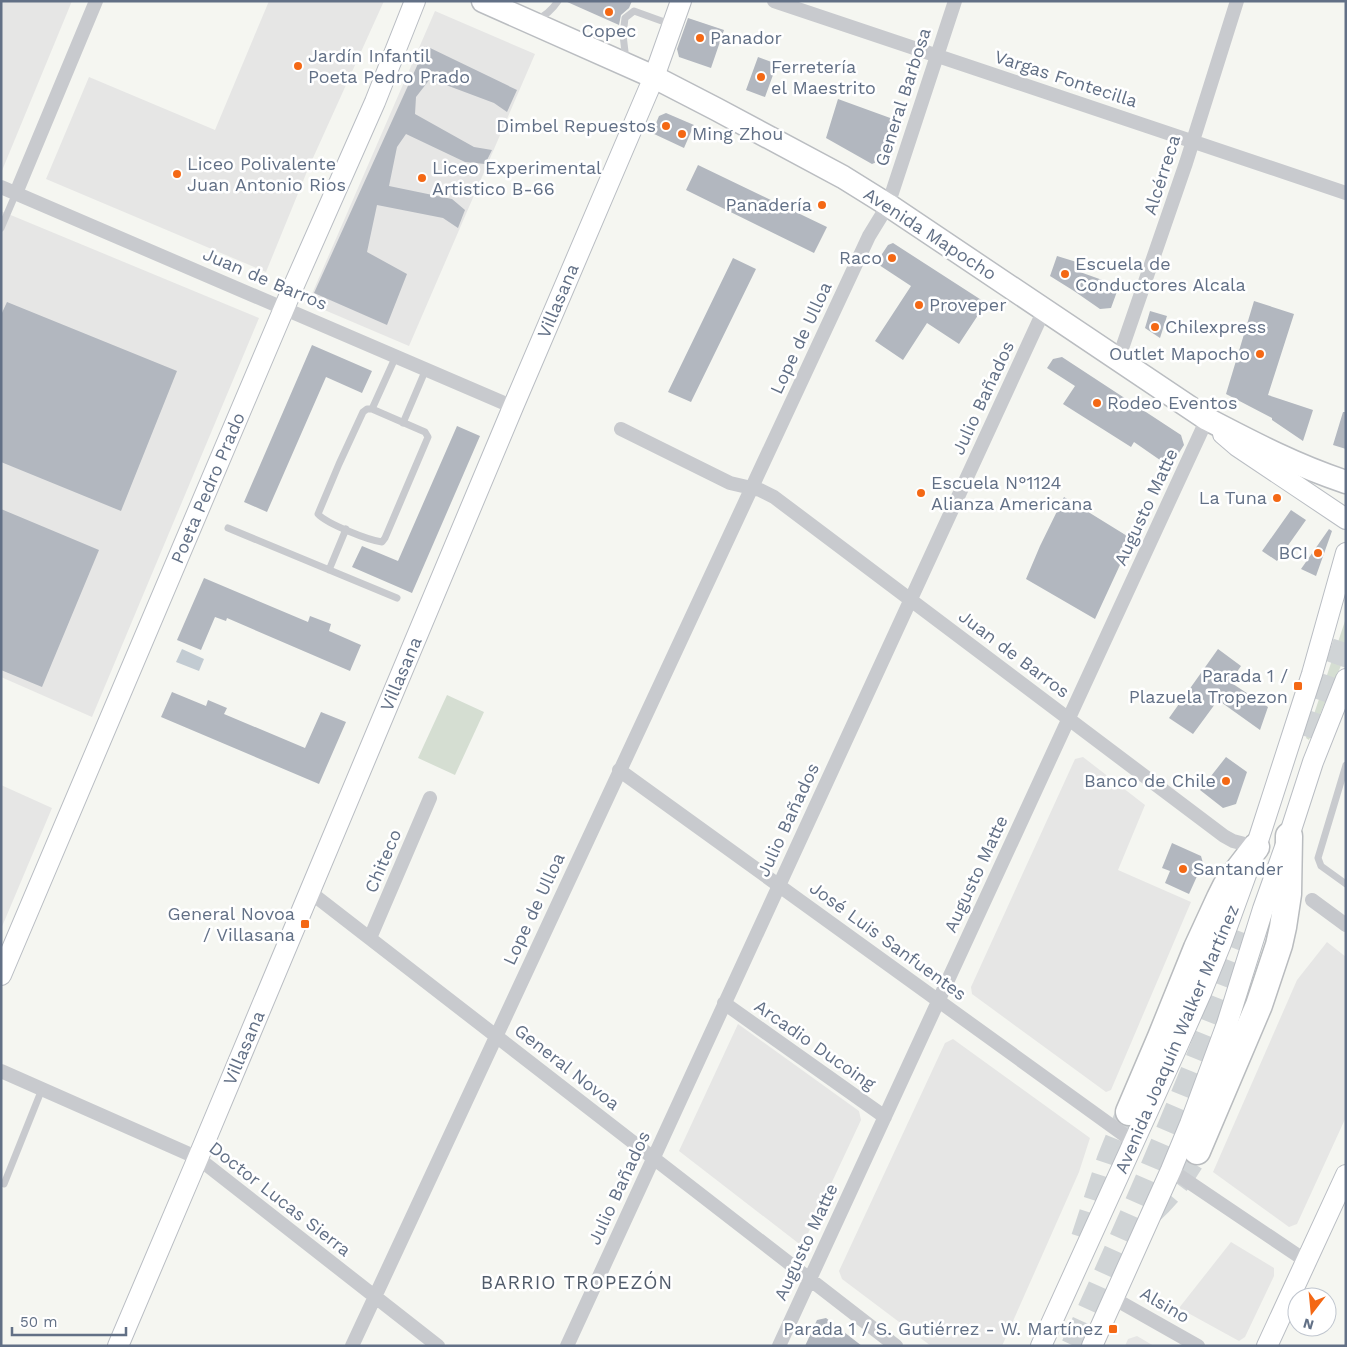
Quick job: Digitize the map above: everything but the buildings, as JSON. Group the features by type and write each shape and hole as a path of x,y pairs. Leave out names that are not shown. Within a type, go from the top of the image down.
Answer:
{"highway":[{"path":"1197,1150 1259,1005 1279,945 1288,894 1289,836"},
{"path":"1129,1112 1197,948 1220,898 1226,886 1256,847"}],"main road":[{"name":"Avenida Mapocho","path":"483,1 654,77 843,177 888,204 1207,419"},
{"path":"1207,419 1300,466 1346,482"}],"street":[{"path":"16,193 96,1"},
{"name":"Poeta Pedro Prado","path":"1,975 374,102 415,1"},
{"name":"Villasana","path":"118,1346 513,406 654,77 681,1"},
{"name":"Vargas Fontecilla","path":"774,1 1346,193"},
{"name":"General Barbosa","path":"888,204 955,1"},
{"name":"Alcérreca","path":"1118,360 1193,141 1237,1"},
{"name":"Juan de Barros","path":"1,187 513,406"},
{"name":"Lope de Ulloa","path":"352,1346 869,236 888,204"},
{"name":"Julio Bañados","path":"567,1346 1044,310"},
{"name":"Avenida Mapocho","path":"1207,419 1237,446 1346,519"},
{"name":"Augusto Matte","path":"779,1346 938,1000 1070,720 1207,419"},
{"path":"621,429 730,484 752,488"},
{"name":"Juan de Barros","path":"752,488 774,497 1224,836 1233,841 1256,847"},
{"name":"Avenida Joaquín Walker Martínez","path":"1041,1346 1204,985 1235,908 1312,674 1346,553"},
{"name":"Avenida Joaquín Walker Martínez","path":"1092,1346 1190,1124 1226,1024 1313,762 1346,679"},
{"name":"José Luis Sanfuentes","path":"619,770 1134,1142"},
{"name":"Chiteco","path":"370,938 430,798"},
{"name":"General Novoa","path":"310,892 896,1346"},
{"path":"1312,900 1346,925"},
{"name":"Arcadio Ducoing","path":"724,1003 885,1117"},
{"name":"Doctor Lucas Sierra","path":"1,1071 198,1158 438,1346"},
{"path":"1171,1170 1306,1262"},
{"path":"1267,1346 1346,1175"},
{"name":"Alsino","path":"1114,1298 1198,1346"}],"lane":[{"path":"532,22 543,17 558,1"},
{"path":"627,65 623,34 625,18 634,11 672,25"},
{"path":"1,228 16,193"},
{"path":"372,409 396,356"},
{"path":"403,422 426,369"},
{"path":"372,409 403,422 425,432 428,437 382,542 322,519 318,514 362,412 372,409"},
{"path":"228,528 397,598"},
{"path":"329,570 346,529"},
{"path":"1346,765 1318,858 1321,866 1346,884"},
{"path":"4,1184 42,1089"}],"shaded area":[{"path":"1,1 72,1 1,173"},
{"name":"Liceo Polivalente Juan Antonio Rios","path":"269,1 384,1 308,169 266,272 46,179 89,77 215,130"},
{"name":"Liceo Experimental Artistico B-66","path":"435,11 535,54 409,346 308,303"},
{"path":"1,211 259,318 92,717 1,677"},
{"path":"1346,618 1346,654 1309,740 1306,738"},
{"path":"182,649 204,659 199,671 176,662"},
{"path":"447,695 484,712 455,775 418,758"},
{"path":"1083,757 1145,805 1118,870 1191,902 1111,1090 1106,1092 972,994 971,987 1075,759"},
{"path":"1,785 52,808 1,929"},
{"path":"1327,942 1346,957 1346,1117 1297,1224 1289,1227 1213,1172 1297,980"},
{"path":"738,1024 859,1111 861,1120 802,1246 679,1151"},
{"path":"953,1039 1090,1138 1079,1172 1002,1346 931,1346 842,1279 839,1271 945,1043"},
{"path":"1231,1242 1274,1268 1274,1276 1245,1337 1239,1341 1179,1308"},
{"path":"1137,1336 1154,1346 1125,1346 1128,1339"}],"tunnel":[{"path":"1313,739 1346,643"},
{"path":"1074,1346 1164,1142 1247,934"},
{"path":"1084,1238 1110,1159 1129,1112"},
{"path":"1150,1212 1176,1183 1197,1151"}],"place":[{"name":"Copec","path":"609,12"},
{"name":"Panador","path":"700,38"},
{"name":"Jardín Infantil Poeta Pedro Prado","path":"298,66"},
{"name":"Ferretería el Maestrito","path":"761,77"},
{"name":"Dimbel Repuestos","path":"666,126"},
{"name":"Ming Zhou","path":"682,134"},
{"name":"Liceo Polivalente Juan Antonio Rios","path":"177,174"},
{"name":"Liceo Experimental Artistico B-66","path":"422,178"},
{"name":"Panadería","path":"822,205"},
{"name":"Raco","path":"892,258"},
{"name":"Escuela de Conductores Alcala","path":"1065,274"},
{"name":"Proveper","path":"919,305"},
{"name":"Chilexpress","path":"1155,327"},
{"name":"Outlet Mapocho","path":"1260,354"},
{"name":"Rodeo Eventos","path":"1097,403"},
{"name":"Escuela N°1124 Alianza Americana","path":"921,493"},
{"name":"La Tuna","path":"1277,498"},
{"name":"BCI","path":"1318,553"},
{"name":"Parada 1 / Plazuela Tropezon","path":"1298,686"},
{"name":"Banco de Chile","path":"1226,781"},
{"name":"Santander","path":"1183,869"},
{"name":"General Novoa / Villasana","path":"305,924"},
{"name":"Parada 1 / S. Gutiérrez - W. Martínez","path":"1113,1329"}],"district":[{"name":"BARRIO TROPEZÓN","path":"577,1282"}]}
